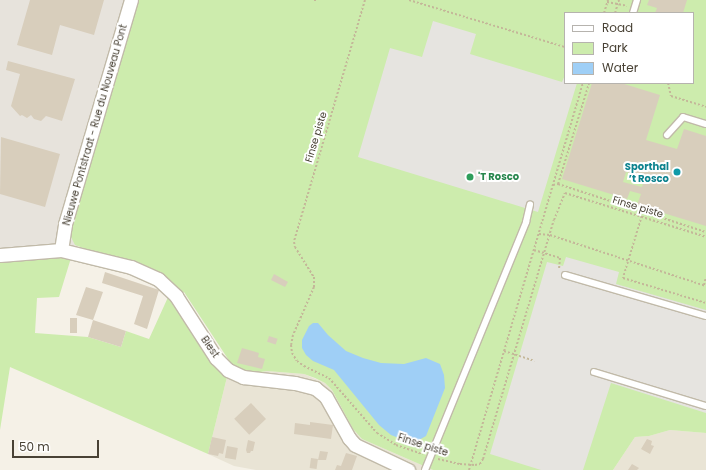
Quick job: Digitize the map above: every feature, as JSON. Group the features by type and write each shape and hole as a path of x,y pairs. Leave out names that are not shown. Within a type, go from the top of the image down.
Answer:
{"street":[{"name":"Nieuwe Pontstraat - Rue du Nouveau Pont","path":"61,250 65,224 131,0"},
{"name":"Biest","path":"0,255 61,250 131,267 158,279 176,296 216,358 228,370 243,377 295,383 315,388 326,397 349,438 355,445 408,470"}],"lane":[{"path":"634,11 637,0"},
{"path":"667,135 683,117 706,124"},
{"path":"425,470 526,222 530,204"},
{"path":"565,275 706,316"},
{"path":"594,372 706,406"}],"path":[{"name":"Finse piste","path":"366,0 294,242 295,247 314,277 314,287 293,334 291,345 292,353 297,361 329,378 377,434 396,445 430,457 460,464 480,464 483,459 544,253 565,193 706,237"},
{"path":"409,0 564,47"},
{"path":"604,12 607,1 619,2 634,11"},
{"path":"615,12 619,2"},
{"path":"469,470 583,84"},
{"path":"558,184 589,84"},
{"path":"668,84 671,96 706,107"},
{"path":"553,185 558,184 706,232"},
{"path":"643,212 623,278 706,303"},
{"path":"538,234 550,235 705,285 706,277"},
{"path":"534,250 560,258 558,267 565,275"},
{"path":"504,351 534,361"}],"shaded area":[{"path":"0,0 143,0 81,239 76,248 0,250"},
{"path":"433,21 476,34 470,54 562,82 564,77 564,84 577,84 538,212 358,157 390,48 422,57"},
{"path":"566,257 619,272 616,284 706,310 706,413 611,383 583,470 541,470 490,454 547,262 563,266"},
{"path":"267,371 304,374 325,383 332,390 353,429 362,439 433,470 256,470 234,466 208,454 227,377"},
{"path":"670,430 706,433 706,470 613,470 635,437 649,436"}],"green space":[{"name":"'T Rosco","path":"138,0 706,0 706,433 670,430 649,436 635,437 613,470 433,470 362,439 353,429 332,390 325,383 304,374 267,371 255,373 237,369 230,362 184,292 179,294 102,255 75,245 70,235"},
{"path":"53,254 71,258 59,297 37,298 35,333 88,337 121,347 126,331 149,339 169,295 227,377 208,454 10,367 0,430 0,260"}],"water":[{"path":"313,323 318,323 328,335 346,351 363,358 381,363 404,364 426,358 440,364 444,375 445,388 426,436 417,441 409,442 391,435 379,425 334,370 313,361 306,355 302,348 302,340 309,326"}],"building":[{"path":"30,0 104,0 94,35 60,25 52,55 17,45"},
{"path":"649,0 687,0 683,12 655,12 657,8 647,5"},
{"path":"8,61 75,79 62,121 46,116 41,121 34,119 31,115 27,118 22,115 20,116 11,106 20,74 6,70"},
{"path":"592,84 624,84 660,95 646,140 677,149 684,129 706,136 706,226 637,205 641,194 630,191 627,199 562,179","holes":["626,172 645,177 642,187 623,182"]},
{"path":"1,137 60,154 45,207 0,194"},
{"path":"105,272 159,290 147,329 134,324 143,296 102,283"},
{"path":"274,274 288,282 285,287 271,280"},
{"path":"86,287 103,292 93,320 76,315"},
{"path":"70,318 77,318 77,333 70,333"},
{"path":"93,320 126,331 121,347 88,337"},
{"path":"269,336 278,339 276,344 267,342"},
{"path":"242,348 259,353 258,357 265,359 262,369 237,363"},
{"path":"251,403 266,419 249,435 234,419"},
{"path":"310,422 333,425 331,439 294,434 295,423 310,425"},
{"path":"212,437 226,440 223,454 219,453 218,456 208,454"},
{"path":"647,439 652,441 651,445 654,446 650,454 641,449"},
{"path":"248,440 255,442 253,451 250,453 247,453 246,450"},
{"path":"227,446 238,448 236,460 225,458"},
{"path":"320,451 328,452 326,460 318,460"},
{"path":"346,453 357,456 352,470 335,470 337,465 341,466"},
{"path":"311,458 318,459 317,469 310,468"},
{"path":"632,464 639,468 637,470 628,470"}],"place":[{"name":"Sporthal ’t Rosco","path":"677,172"},
{"name":"'T Rosco","path":"470,177"}]}
